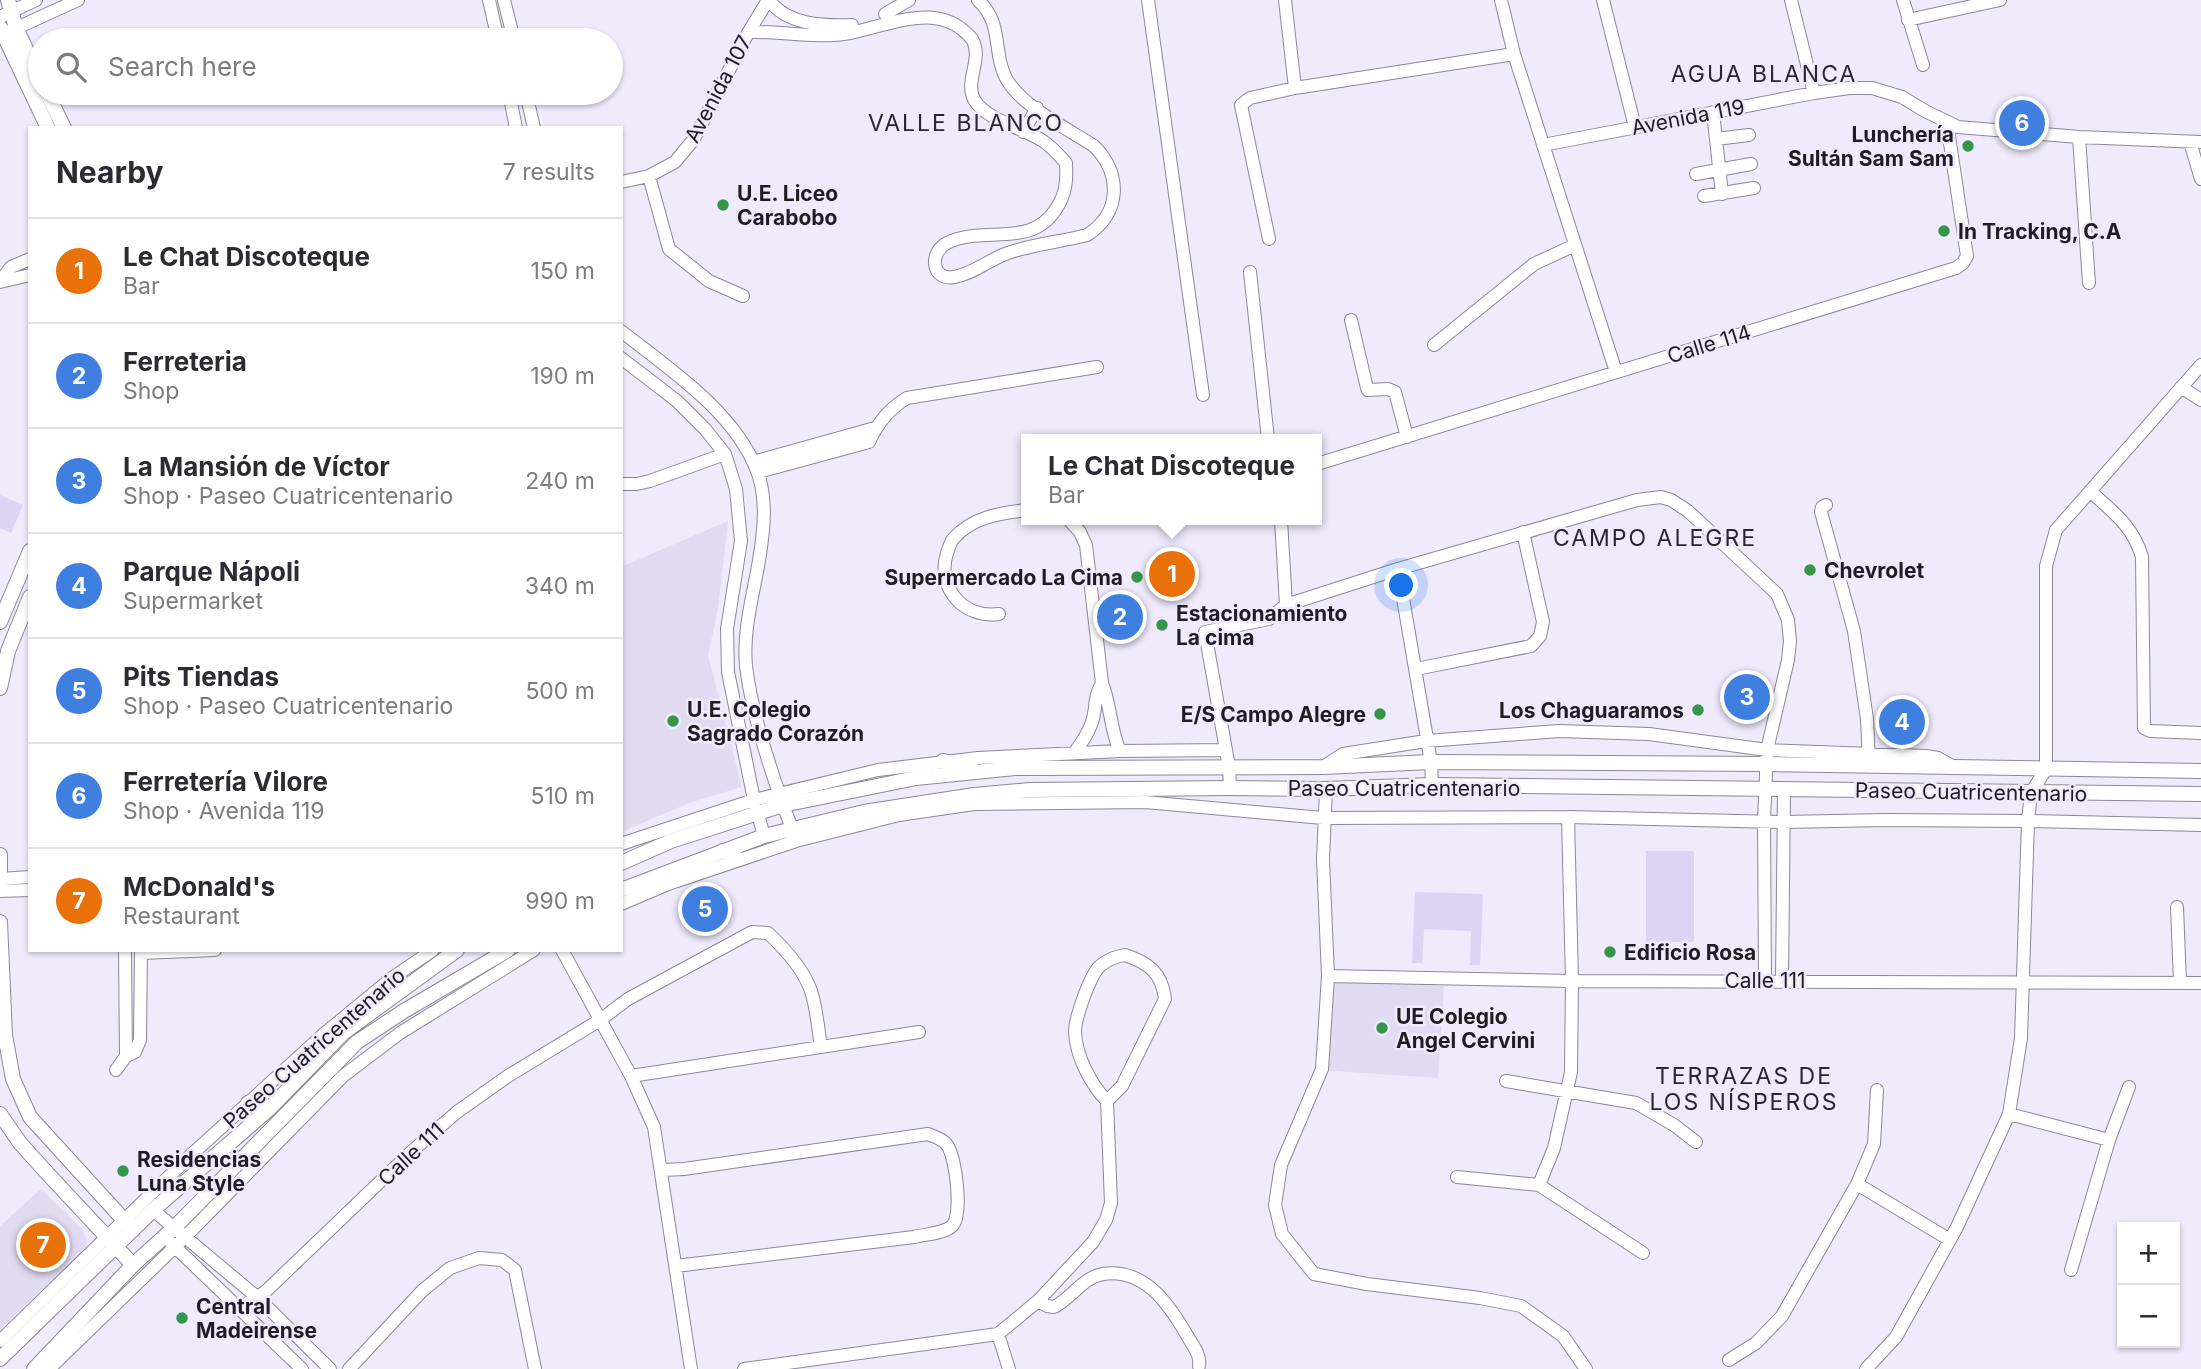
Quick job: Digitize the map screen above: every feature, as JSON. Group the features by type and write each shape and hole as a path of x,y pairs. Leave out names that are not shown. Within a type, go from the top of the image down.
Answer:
{"street":[{"path":"28,83 5,31 6,9 36,0"},
{"path":"5,31 78,0"},
{"path":"489,0 495,28"},
{"path":"504,0 511,28"},
{"path":"768,0 782,13 795,20 836,25 864,23 909,0"},
{"name":"Avenida 107","path":"623,182 649,176 675,162 695,139 748,32 768,0"},
{"path":"748,32 816,35 849,33 921,9 943,10 961,23 974,41 977,58 971,90 975,101 984,110 1042,140 1066,163 1065,196 1052,215 1032,230 1013,234 987,234 948,242 935,255 934,263 943,277 961,275 1005,254 1087,235 1105,220 1111,209 1114,180 1103,154 1037,108 1007,81 1002,69 995,28 988,10 978,0"},
{"path":"1148,0 1203,395"},
{"path":"1285,0 1295,88"},
{"path":"1501,0 1514,54 1616,372"},
{"path":"1603,0 1634,127"},
{"path":"1791,0 1814,93"},
{"path":"1903,0 1923,65"},
{"path":"1908,20 1998,0"},
{"path":"791,33 795,20"},
{"path":"5,31 28,63"},
{"path":"1269,239 1241,105 1251,98 1295,88 1514,54"},
{"name":"Avenida 119","path":"1544,145 1814,93 1872,88 1902,97 1958,127 2079,137 2195,142"},
{"path":"38,105 47,126"},
{"path":"53,105 63,126"},
{"path":"511,105 516,126"},
{"path":"529,105 534,126"},
{"path":"1023,132 1037,108"},
{"path":"1713,112 1722,194"},
{"name":"Calle 114","path":"1322,462 1926,278 1963,263 1967,256 1947,123"},
{"path":"1716,139 1749,135"},
{"path":"2079,137 2089,283"},
{"path":"2195,142 2201,179"},
{"path":"1696,174 1751,164"},
{"path":"649,176 669,249 709,281 743,296"},
{"path":"1704,196 1754,188"},
{"path":"1434,345 1534,264 1575,245"},
{"path":"0,282 11,267 28,260"},
{"path":"1250,272 1267,434"},
{"path":"0,282 28,275"},
{"path":"1351,320 1367,388 1395,392 1407,437"},
{"path":"623,333 690,385 722,417 744,445 755,467 764,506 762,539 747,626 746,665 755,712 792,830"},
{"path":"623,360 677,401 705,429 725,454 736,489 741,541 727,629 728,671 755,807 764,836"},
{"path":"1866,1369 1896,1337 1950,1240 2009,1114 2021,1038 2031,793 2046,769 2046,566 2056,530 2201,365"},
{"path":"755,467 861,446 869,442 875,428 896,405 907,398 1097,367"},
{"path":"2181,387 2201,400"},
{"path":"623,484 650,481 725,454"},
{"path":"2090,491 2128,528 2137,540 2142,557 2144,728 2150,731 2201,733"},
{"path":"1230,788 1229,767 1205,632 1269,619 1286,605 1523,532 1649,498 1671,500 1688,511 1777,594 1788,620 1788,660 1767,757 1764,821 1765,980"},
{"path":"1826,505 1821,512 1854,631 1867,719 1869,760"},
{"path":"999,614 986,616 969,611 953,598 946,581 944,563 951,540 972,523 1001,513 1021,511"},
{"path":"1074,525 1086,545 1102,683 1109,700 1115,741 1120,751"},
{"path":"1281,525 1286,605"},
{"path":"1416,669 1531,646 1539,636 1543,621 1523,532"},
{"path":"0,621 28,556"},
{"path":"1398,569 1431,762 1432,785"},
{"path":"0,688 8,651 28,602"},
{"path":"1074,753 1092,721 1095,694 1102,683"},
{"name":"Paseo Cuatricentenario","path":"1323,767 1343,754 1426,741 1559,731 1648,734 1767,757"},
{"name":"Paseo Cuatricentenario","path":"623,843 878,770 943,761 1074,753 1226,750"},
{"name":"Paseo Cuatricentenario","path":"781,799 916,778 1015,768 1323,767 1431,762 1767,757 1869,760 1955,767 2201,771"},
{"path":"943,761 980,771"},
{"name":"Paseo Cuatricentenario","path":"623,903 829,825 957,797 1030,790 1326,789 1432,785 2201,794"},
{"path":"1326,789 1324,818 1328,976 1322,1069 1281,1165 1275,1205 1282,1234 1314,1275 1521,1306 1563,1336 1586,1369"},
{"path":"1782,980 1784,790"},
{"path":"957,797 974,804"},
{"name":"Paseo Cuatricentenario","path":"623,889 764,836 974,804 1145,802 1324,818 1568,817 1783,822 2028,821 2201,825"},
{"name":"Paseo Cuatricentenario","path":"623,862 755,807"},
{"path":"1539,1185 1554,1148 1571,1072 1568,817"},
{"path":"723,851 738,859"},
{"path":"0,855 0,884"},
{"path":"0,879 28,877"},
{"path":"0,891 28,890"},
{"path":"2177,907 2180,983"},
{"path":"0,922 3,1011 13,1079 30,1117 128,1225"},
{"name":"Calle 111","path":"239,1308 258,1298 457,1112 628,999 752,932 768,933 782,946 811,991 821,1047"},
{"path":"116,1070 125,1056 125,952"},
{"path":"125,1056 135,1052 140,1040 141,952"},
{"name":"Paseo Cuatricentenario","path":"0,1361 111,1242 248,1103 324,1034 392,978 430,952"},
{"name":"Paseo Cuatricentenario","path":"128,1225 153,1210 269,1109 344,1033 454,952"},
{"name":"Paseo Cuatricentenario","path":"181,1231 356,1042 506,952"},
{"name":"Paseo Cuatricentenario","path":"49,1369 181,1231 343,1076 400,1032 531,952"},
{"path":"563,952 631,1076 654,1127 691,1369"},
{"path":"744,1369 998,1334 1038,1301 1093,1242 1106,1220 1111,1203 1107,1101 1096,1090 1089,1075 1075,1032 1083,1000 1097,968 1110,958 1125,955 1142,960 1154,970 1164,987 1166,999 1122,1086 1107,1101"},
{"name":"Calle 111","path":"1328,976 1572,981 2201,983"},
{"path":"631,1076 919,1032"},
{"path":"1506,1081 1636,1103 1674,1125 1696,1142"},
{"path":"2071,1270 2109,1140 2129,1087"},
{"path":"1729,1360 1756,1343 1782,1317 1857,1184 1874,1144 1877,1090"},
{"path":"248,1103 269,1109"},
{"path":"0,1114 20,1143 133,1265"},
{"path":"2009,1114 2109,1140"},
{"path":"662,1170 684,1170 928,1134 941,1139 949,1146 959,1200 956,1221 943,1231 914,1237 676,1266"},
{"path":"1457,1177 1539,1185 1643,1253"},
{"path":"1857,1184 1950,1240"},
{"path":"153,1210 258,1298 330,1369"},
{"path":"0,1341 111,1242"},
{"path":"170,1242 302,1369"},
{"name":"Paseo Cuatricentenario","path":"34,1369 133,1265 170,1242"},
{"path":"349,1369 422,1292 450,1268 479,1258 502,1260 515,1270 535,1369"},
{"path":"1038,1301 1054,1307 1090,1278 1101,1274 1121,1273 1142,1281 1160,1295 1175,1317 1198,1355 1199,1366"},
{"path":"998,1334 1010,1369"},
{"path":"0,1361 3,1369"}],"shaded area":[{"path":"0,495 23,505 11,533 0,528"},
{"name":"U.E. Colegio Sagrado Corazón","path":"728,521 718,609 708,655 742,787 692,802 623,831 623,566"},
{"path":"1646,851 1694,851 1694,942 1646,942"},
{"path":"1415,892 1483,894 1480,965 1470,965 1471,931 1424,929 1422,963 1412,963"},
{"name":"UE Colegio Angel Cervini","path":"1326,979 1444,986 1438,1078 1319,1070"},
{"path":"41,1189 83,1230 87,1241 86,1248 0,1329 0,1226"}],"place":[{"name":"Ferretería Vilore","path":"2022,123"},
{"name":"Lunchería Sultán Sam Sam","path":"1968,146"},
{"name":"U.E. Liceo Carabobo","path":"723,205"},
{"name":"In Tracking, C.A","path":"1944,231"},
{"name":"Chevrolet","path":"1810,570"},
{"name":"Le Chat Discoteque","path":"1172,574"},
{"name":"Supermercado La Cima","path":"1137,577"},
{"name":"Ferreteria","path":"1120,617"},
{"name":"Estacionamiento La cima","path":"1162,625"},
{"name":"La Mansión de Víctor","path":"1747,697"},
{"name":"Los Chaguaramos","path":"1698,710"},
{"name":"E/S Campo Alegre","path":"1380,714"},
{"name":"U.E. Colegio Sagrado Corazón","path":"673,721"},
{"name":"Parque Nápoli","path":"1902,722"},
{"name":"Pits Tiendas","path":"705,909"},
{"name":"Edificio Rosa","path":"1610,952"},
{"name":"UE Colegio Angel Cervini","path":"1382,1028"},
{"name":"Residencias Luna Style","path":"123,1171"},
{"name":"McDonald's","path":"43,1245"},
{"name":"Central Madeirense","path":"182,1318"}],"district":[{"name":"AGUA BLANCA","path":"1764,74"},
{"name":"VALLE BLANCO","path":"966,123"},
{"name":"CAMPO ALEGRE","path":"1655,538"},
{"name":"TERRAZAS DE LOS NÍSPEROS","path":"1744,1089"}]}
